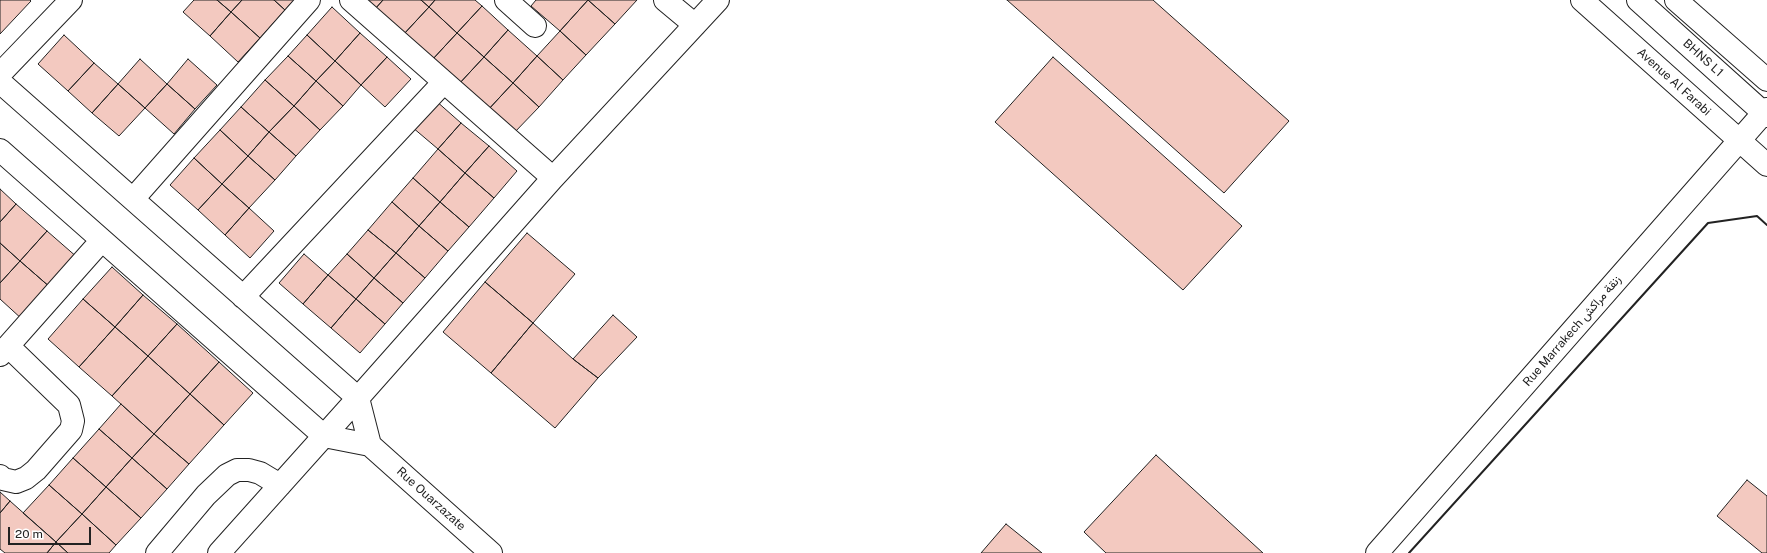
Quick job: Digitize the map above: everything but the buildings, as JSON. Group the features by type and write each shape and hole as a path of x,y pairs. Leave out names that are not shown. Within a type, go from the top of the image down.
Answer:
{"street":[{"path":"0,74 71,0"},
{"path":"133,199 309,0"},
{"path":"351,0 553,178"},
{"path":"506,0 535,26"},
{"path":"665,0 695,25"},
{"path":"219,553 553,178 718,0"},
{"name":"Avenue Al Farabi","path":"1582,0 1767,165"},
{"name":"BHNS L1","path":"1638,0 1766,111"},
{"name":"BHNS L1","path":"1649,0 1766,111"},
{"path":"1676,0 1767,80"},
{"path":"0,82 358,398 370,446"},
{"path":"243,297 444,82"},
{"name":"Rue Marrakech زنقة مراكش","path":"1376,553 1766,111"},
{"path":"0,150 324,436"},
{"path":"0,476 3,479 16,482 26,478 36,470 72,430 73,421 69,405 4,350 102,240"},
{"name":"Rue Ouarzazate","path":"324,436 370,446 491,553"},
{"path":"157,553 206,495 227,475 237,470 250,470 260,473 280,485"}],"wall":[{"path":"1409,553 1708,223 1757,216 1767,225"}]}
